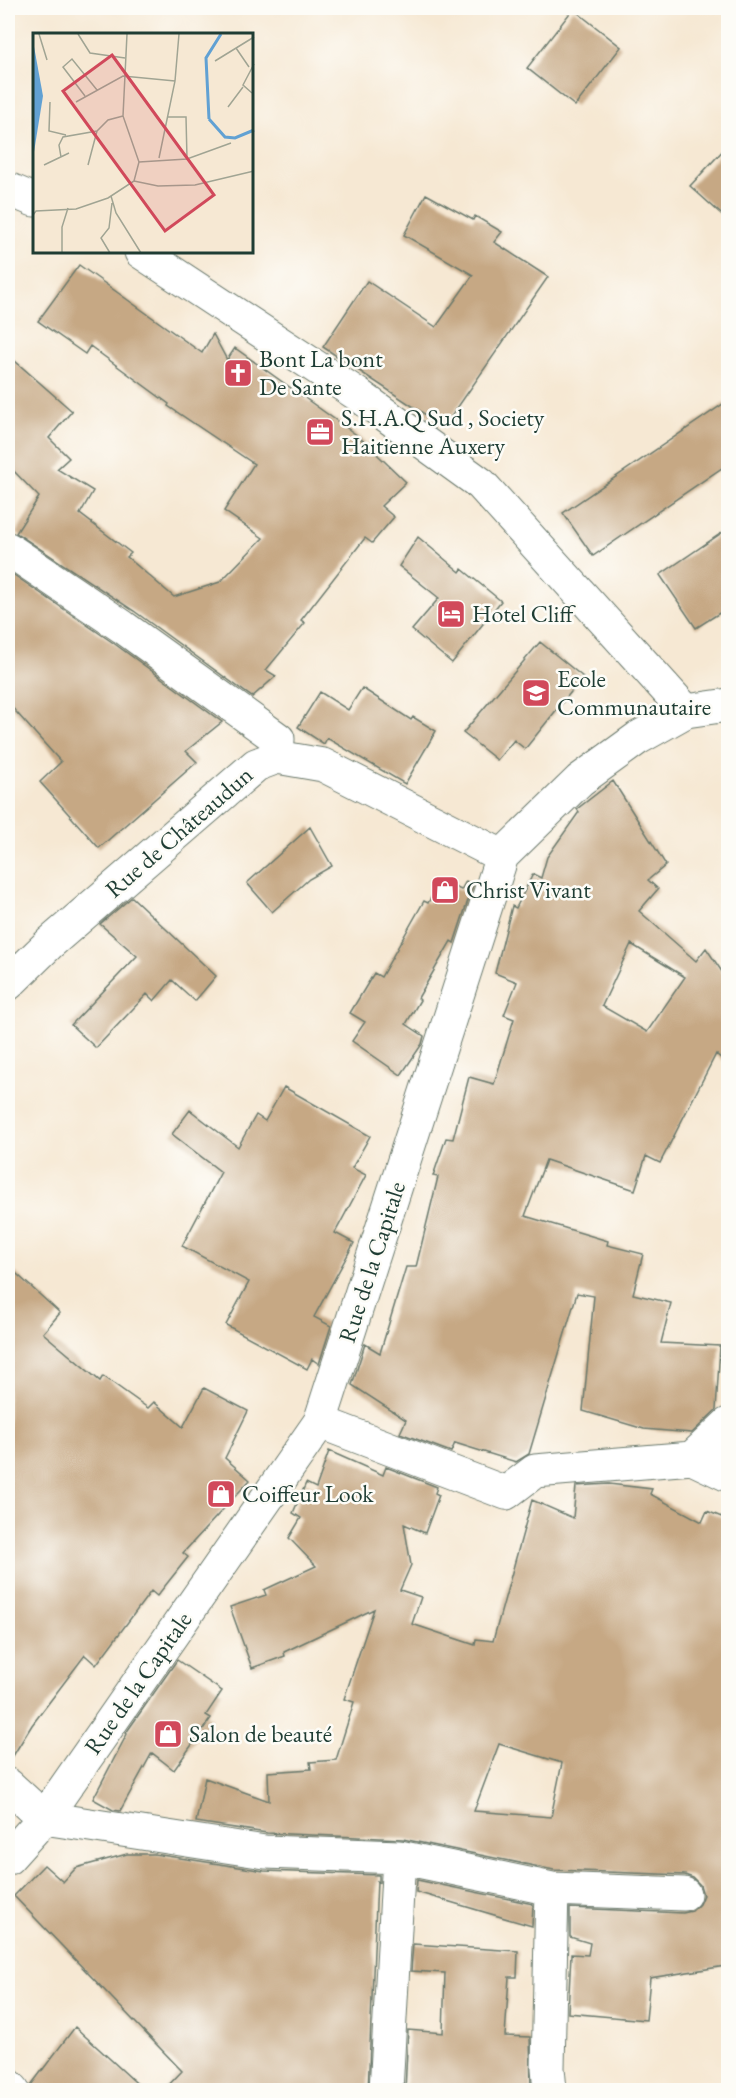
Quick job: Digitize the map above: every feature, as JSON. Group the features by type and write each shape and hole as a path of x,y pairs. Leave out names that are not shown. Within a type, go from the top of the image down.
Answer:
{"street":[{"path":"8,189 33,201"},
{"path":"144,254 357,394 481,484 686,711"},
{"path":"8,549 123,627 278,739 276,757"},
{"name":"Rue de la Capitale","path":"8,1858 44,1818 321,1422 502,856 580,780 638,738 686,711 729,705"},
{"name":"Rue de Châteaudun","path":"8,984 50,943 256,765 276,757 323,765 502,856"},
{"path":"321,1422 506,1493 535,1471 692,1458 729,1475"},
{"path":"692,1458 729,1424"},
{"path":"8,1785 44,1818 265,1852 399,1857 552,1889 684,1894"},
{"path":"386,2091 399,1857"},
{"path":"550,2091 548,2068 552,1889"},
{"path":"8,2085 13,2091"}],"building":[{"path":"573,9 621,47 575,106 527,68"},
{"path":"729,144 729,221 690,186"},
{"path":"426,194 473,220 475,216 502,232 494,242 548,277 444,427 323,347 367,281 436,327 473,275 404,235"},
{"path":"79,265 202,353 213,334 227,360 235,348 358,436 406,482 381,506 394,517 372,543 365,538 301,620 305,623 266,670 276,676 252,697 134,611 16,533 39,497 8,465 8,355 72,411 49,438 69,458 57,469 93,491 80,514 131,553 127,557 174,597 220,582 263,538 224,511 254,464 168,406 169,404 90,346 85,354 38,321"},
{"path":"729,400 729,463 593,556 563,513"},
{"path":"729,528 729,607 696,628 660,575"},
{"path":"418,537 460,572 462,569 501,601 452,663 412,630 439,598 399,566"},
{"path":"8,571 112,642 222,722 186,751 197,762 99,848 40,782 61,762 8,703"},
{"path":"540,642 583,677 525,749 514,740 497,760 463,733"},
{"path":"362,688 411,720 413,717 436,731 405,784 327,738 324,744 298,727 320,692 348,710"},
{"path":"613,781 666,865 648,880 658,889 639,911 696,961 706,948 729,982 729,1065 716,1054 660,1163 646,1156 635,1190 546,1160 525,1216 608,1241 607,1245 643,1254 633,1294 671,1303 661,1343 720,1346 716,1410 692,1433 644,1429 583,1411 594,1296 577,1293 529,1454 516,1462 455,1443 451,1452 400,1433 406,1420 352,1385 365,1344 380,1353 406,1267 416,1267 438,1177 433,1176 446,1138 453,1139 469,1077 494,1084 514,1019 504,1015 517,982 495,973 512,906 516,908 533,874 541,878 547,857 579,812 577,809","holes":["631,944 685,977 647,1032 602,1006"]},
{"path":"310,827 332,866 309,879 272,912 247,883"},
{"path":"440,880 461,890 466,881 473,885 454,943 451,941 418,998 420,1000 406,1024 424,1036 422,1044 401,1075 352,1041 365,1022 350,1013 374,973 381,977 424,901 428,903"},
{"path":"132,897 216,976 195,1001 172,980 154,1001 147,994 96,1048 71,1025 137,956 100,924"},
{"path":"284,1087 370,1136 352,1168 366,1175 335,1233 354,1243 314,1317 331,1326 319,1364 312,1359 307,1369 226,1325 249,1282 182,1246 221,1172 172,1134 190,1110 238,1147 256,1115 265,1121"},
{"path":"8,1266 60,1313 43,1333 100,1381 103,1376 148,1408 154,1402 183,1427 204,1388 248,1411 225,1458 250,1480 183,1553 188,1557 157,1596 151,1591 96,1665 85,1655 32,1725 8,1764"},
{"path":"329,1451 383,1475 386,1467 437,1487 435,1493 439,1495 425,1533 404,1524 411,1565 400,1590 421,1597 412,1624 475,1645 476,1639 493,1641 532,1500 573,1518 576,1486 609,1484 652,1489 650,1494 702,1522 707,1511 729,1520 729,1901 725,1966 650,1978 646,2020 568,2013 571,1954 588,1955 590,1943 570,1937 570,1908 683,1913 692,1911 699,1904 703,1895 700,1885 693,1878 685,1875 554,1870 403,1839 267,1833 196,1822 205,1778 269,1801 268,1772 311,1769 310,1762 336,1760 354,1702 344,1699 374,1609 284,1652 285,1656 252,1668 230,1607 266,1595 264,1590 316,1566 289,1538 301,1518 293,1513 306,1483 316,1488","holes":["499,1744 562,1763 551,1817 474,1811"]},
{"path":"177,1660 222,1691 206,1715 211,1718 174,1770 152,1753 120,1811 113,1810 93,1799 126,1733"},
{"path":"127,1854 154,1854 264,1871 379,1875 368,2091 163,2091 182,2071 14,1896 44,1865 63,1882 76,1868"},
{"path":"417,1880 533,1904 532,1926 416,1892"},
{"path":"413,1944 518,1951 517,1977 509,1977 505,2036 530,2037 531,2091 405,2091 408,2030 443,2033 445,1973 411,1971"},
{"path":"75,2027 145,2091 31,2091 31,2085"}],"place":[{"name":"Bont La bont De Sante","path":"238,373"},
{"name":"S.H.A.Q Sud , Society Haitienne Auxery","path":"320,432"},
{"name":"Hotel Cliff","path":"451,614"},
{"name":"Ecole Communautaire","path":"536,693"},
{"name":"Christ Vivant","path":"445,890"},
{"name":"Coiffeur Look","path":"221,1494"},
{"name":"Salon de beauté","path":"168,1734"}]}
